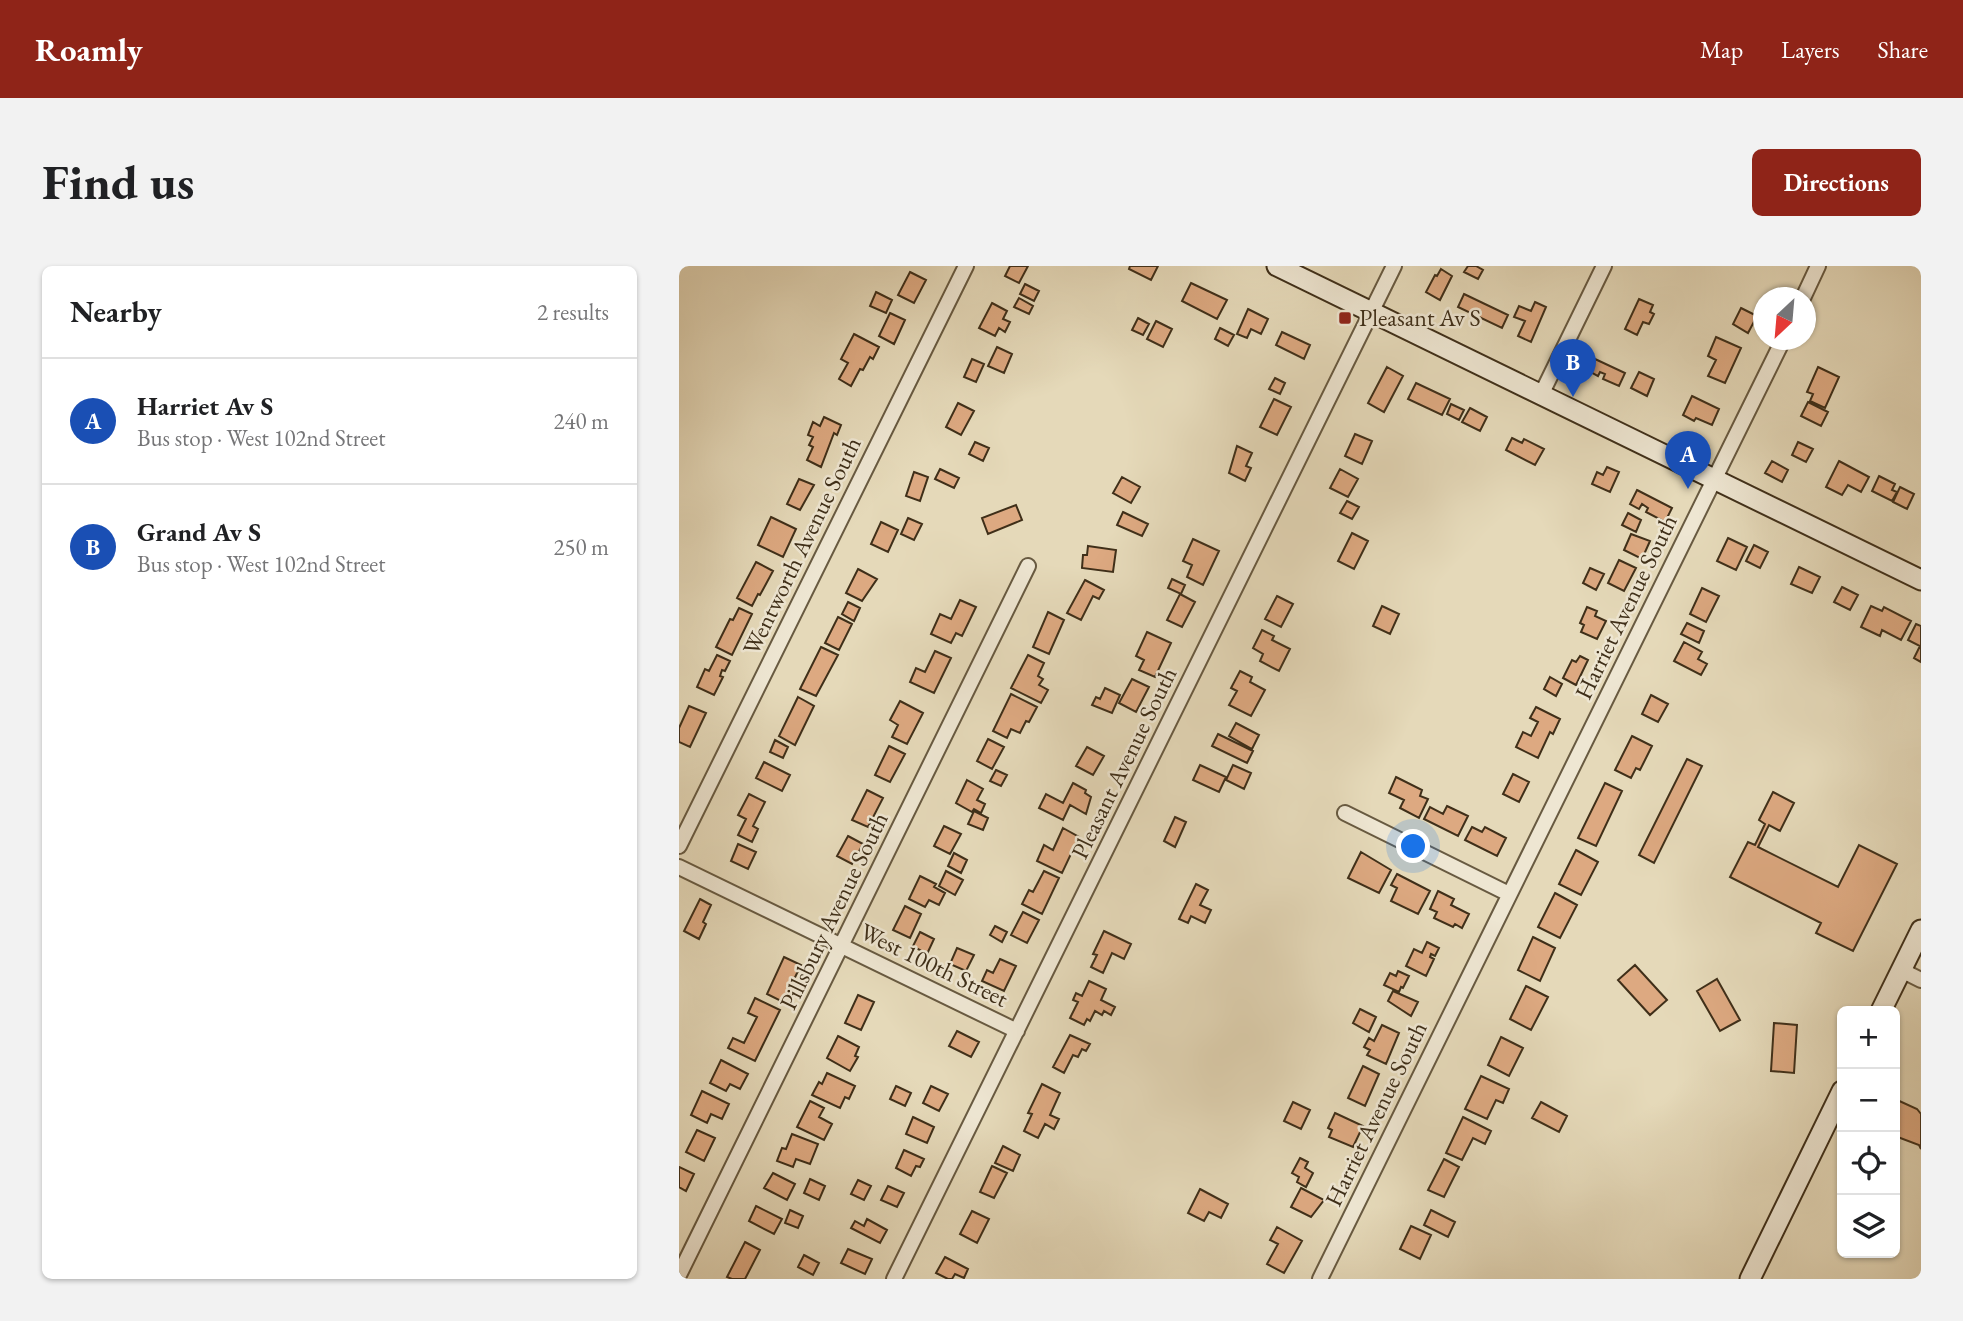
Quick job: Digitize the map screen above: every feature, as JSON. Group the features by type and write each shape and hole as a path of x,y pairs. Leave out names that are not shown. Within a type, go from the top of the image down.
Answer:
{"street":[{"name":"Wentworth Avenue South","path":"679,846 966,266"},
{"path":"1277,266 1921,580"},
{"name":"Pleasant Avenue South","path":"894,1279 1394,266"},
{"path":"1541,395 1604,266"},
{"path":"1808,287 1818,266"},
{"name":"Harriet Avenue South","path":"1321,1279 1778,350"},
{"name":"Pillsbury Avenue South","path":"679,1275 1028,566"},
{"path":"1345,813 1509,894"},
{"name":"West 100th Street","path":"679,867 1017,1031"},
{"path":"1883,1006 1921,930"},
{"path":"1901,970 1921,980"},
{"path":"1750,1279 1837,1101"}],"building":[{"path":"1010,266 1028,266 1019,283 1005,276"},
{"path":"1130,266 1158,266 1151,280 1129,269"},
{"path":"1468,266 1483,270 1478,279 1464,272"},
{"path":"1441,269 1452,276 1440,300 1426,292"},
{"path":"910,272 926,280 914,303 898,295"},
{"path":"1191,283 1227,300 1217,319 1182,301"},
{"path":"1025,284 1039,291 1034,301 1020,294"},
{"path":"876,292 892,300 886,313 870,306"},
{"path":"1464,294 1508,315 1502,328 1458,307"},
{"path":"1019,298 1033,306 1029,314 1014,307"},
{"path":"1639,299 1653,305 1650,312 1654,314 1649,324 1643,322 1637,335 1625,329"},
{"path":"1535,302 1546,307 1531,342 1518,336 1525,321 1514,317 1519,306 1531,311"},
{"path":"992,303 1007,311 1003,319 1010,322 1005,332 999,328 995,336 979,328"},
{"path":"1741,308 1753,314 1753,324 1748,333 1733,324"},
{"path":"1248,309 1268,319 1261,334 1251,329 1247,338 1237,334"},
{"path":"890,313 905,320 894,344 879,336"},
{"path":"1138,318 1149,324 1143,335 1132,330"},
{"path":"1156,321 1172,329 1163,347 1147,339"},
{"path":"1220,328 1234,335 1228,346 1215,339"},
{"path":"1282,332 1310,345 1304,359 1276,345"},
{"path":"854,334 879,347 873,359 870,357 863,370 860,369 851,386 839,379 848,363 841,359"},
{"path":"1716,337 1741,348 1725,383 1708,376 1716,360 1708,356"},
{"path":"997,347 1012,354 1004,373 988,366"},
{"path":"972,359 984,364 976,382 964,377"},
{"path":"1595,359 1625,373 1619,386 1603,379 1605,374 1600,372 1598,376 1589,371"},
{"path":"1387,367 1403,376 1384,412 1368,403"},
{"path":"1818,367 1839,377 1825,408 1810,401 1813,394 1807,392"},
{"path":"1639,372 1654,379 1647,396 1631,388"},
{"path":"1275,378 1285,383 1280,394 1269,389"},
{"path":"1416,383 1450,399 1442,415 1408,399"},
{"path":"1692,396 1719,409 1712,425 1683,415"},
{"path":"1274,399 1291,407 1277,435 1260,427"},
{"path":"1808,402 1828,412 1821,426 1801,416"},
{"path":"958,403 974,411 961,435 946,427"},
{"path":"1451,404 1464,410 1459,420 1447,414"},
{"path":"1470,408 1487,417 1480,431 1462,422"},
{"path":"824,417 841,425 837,435 834,433 821,467 807,460 813,447 809,445 813,437 808,435 813,422 820,426"},
{"path":"1355,434 1372,441 1362,464 1345,456"},
{"path":"1512,438 1522,443 1524,439 1544,449 1535,465 1506,450"},
{"path":"975,442 989,448 983,461 969,454"},
{"path":"1798,442 1813,449 1806,462 1792,455"},
{"path":"1237,446 1252,453 1246,466 1251,468 1245,481 1229,473"},
{"path":"1772,461 1788,470 1782,482 1765,473"},
{"path":"1839,461 1869,477 1861,492 1848,485 1842,495 1826,487"},
{"path":"1607,467 1619,472 1610,492 1592,484 1597,472 1603,475"},
{"path":"940,469 959,478 954,488 935,479"},
{"path":"1340,469 1358,479 1348,497 1330,488"},
{"path":"914,472 928,477 920,501 906,496"},
{"path":"1879,476 1895,484 1892,490 1897,492 1892,501 1872,491"},
{"path":"1122,477 1140,487 1131,503 1113,493"},
{"path":"799,479 814,485 800,510 787,504"},
{"path":"1900,487 1914,494 1907,509 1893,502"},
{"path":"1637,490 1672,508 1665,522 1646,512 1648,508 1642,504 1639,509 1630,504"},
{"path":"1347,501 1359,507 1352,519 1340,513"},
{"path":"1016,505 1022,520 988,534 982,518"},
{"path":"1123,512 1148,524 1142,536 1117,525"},
{"path":"1628,513 1641,520 1636,532 1622,525"},
{"path":"771,517 796,529 783,557 758,545"},
{"path":"908,518 922,524 914,540 901,534"},
{"path":"881,522 898,530 888,552 871,544"},
{"path":"1352,533 1368,541 1354,569 1338,561"},
{"path":"1631,534 1650,541 1642,559 1624,550"},
{"path":"1728,538 1747,547 1736,570 1717,561"},
{"path":"1193,539 1219,551 1203,585 1187,577 1192,565 1183,561"},
{"path":"1754,545 1768,552 1760,568 1746,561"},
{"path":"1088,546 1116,550 1113,572 1082,568 1083,555 1087,555"},
{"path":"1619,560 1636,568 1624,591 1608,583"},
{"path":"756,562 773,571 752,606 737,598"},
{"path":"1799,567 1820,577 1812,593 1791,584"},
{"path":"1590,568 1604,574 1596,590 1583,583"},
{"path":"858,569 877,579 862,601 846,593"},
{"path":"1172,579 1185,585 1181,594 1168,588"},
{"path":"1085,580 1104,590 1099,599 1093,596 1081,620 1067,613"},
{"path":"1842,587 1858,595 1850,610 1834,602"},
{"path":"1702,588 1719,596 1706,622 1690,614"},
{"path":"1180,594 1195,602 1182,627 1167,620"},
{"path":"1277,596 1293,604 1281,627 1265,619"},
{"path":"960,600 976,607 962,636 956,633 951,643 931,634 940,614 951,619"},
{"path":"848,602 860,608 854,621 842,614"},
{"path":"1382,606 1399,614 1390,634 1373,626"},
{"path":"1871,606 1882,611 1884,607 1911,621 1901,640 1882,630 1880,636 1861,627"},
{"path":"1587,607 1597,611 1595,616 1606,621 1597,639 1581,632 1584,625 1580,623"},
{"path":"739,608 752,614 732,655 716,647 730,619 733,620"},
{"path":"1048,612 1064,620 1049,654 1033,647"},
{"path":"838,617 852,624 839,650 825,643"},
{"path":"1687,623 1704,631 1699,643 1681,634"},
{"path":"1916,624 1921,626 1921,662 1914,658 1920,646 1908,640"},
{"path":"1262,630 1274,636 1272,640 1290,649 1279,671 1260,661 1263,654 1253,648"},
{"path":"1147,632 1171,643 1155,677 1139,670 1144,660 1136,656"},
{"path":"1684,642 1702,652 1698,659 1707,664 1701,675 1674,661"},
{"path":"821,647 838,655 816,696 800,689"},
{"path":"935,651 951,658 934,693 910,682 916,668 925,672"},
{"path":"717,655 730,661 725,671 722,670 720,676 723,677 714,695 697,687 705,669 709,671"},
{"path":"1028,655 1044,663 1038,676 1043,679 1039,685 1048,690 1041,703 1011,688"},
{"path":"1580,656 1588,660 1576,685 1563,678 1572,660 1576,662"},
{"path":"1240,671 1252,677 1250,682 1265,690 1251,716 1229,705 1237,691 1231,688"},
{"path":"1550,677 1562,684 1556,696 1544,689"},
{"path":"1132,679 1149,687 1136,712 1119,703"},
{"path":"1105,688 1120,695 1112,713 1092,705 1096,697 1100,699"},
{"path":"1011,694 1037,707 1020,733 1011,729 1007,738 993,731"},
{"path":"1651,695 1668,704 1658,722 1642,714"},
{"path":"798,697 814,706 795,745 779,736"},
{"path":"900,701 923,713 907,744 892,737 898,725 890,720"},
{"path":"689,706 706,713 690,747 679,742 679,728"},
{"path":"1536,707 1560,719 1553,734 1550,732 1538,758 1516,747 1523,732 1531,736 1538,722 1530,718"},
{"path":"1236,723 1259,735 1252,749 1229,736"},
{"path":"1218,734 1253,751 1247,763 1212,746"},
{"path":"1632,736 1652,746 1640,770 1636,768 1631,778 1615,770"},
{"path":"988,739 1004,747 992,769 977,761"},
{"path":"775,740 788,747 783,758 770,752"},
{"path":"889,746 905,754 890,782 875,775"},
{"path":"1087,747 1104,756 1093,775 1076,766"},
{"path":"1687,759 1702,766 1654,863 1639,855"},
{"path":"764,762 790,775 782,791 756,778"},
{"path":"1200,765 1226,777 1219,792 1193,780"},
{"path":"1233,765 1251,773 1244,789 1226,780"},
{"path":"996,770 1007,775 1001,786 990,781"},
{"path":"1513,774 1529,782 1519,802 1503,794"},
{"path":"1396,777 1422,790 1420,796 1428,799 1419,818 1400,808 1404,800 1389,793"},
{"path":"967,780 983,789 977,800 985,804 981,813 974,809 972,812 956,803"},
{"path":"1073,783 1086,790 1085,793 1091,797 1086,814 1070,805 1063,820 1039,808 1046,794 1063,803"},
{"path":"1605,783 1622,791 1596,846 1578,838"},
{"path":"867,790 883,798 868,827 852,820"},
{"path":"1773,792 1794,803 1780,831 1769,825 1758,847 1838,887 1859,845 1897,864 1853,951 1816,933 1821,923 1730,877 1748,842 1755,845 1765,824 1759,820"},
{"path":"749,794 765,802 753,826 758,829 752,842 738,835 746,819 738,815"},
{"path":"1447,806 1468,816 1458,836 1424,819 1430,807 1443,814"},
{"path":"974,811 988,818 983,830 968,824"},
{"path":"1175,817 1186,822 1175,847 1164,841"},
{"path":"944,826 961,834 950,854 934,846"},
{"path":"1472,827 1482,832 1485,827 1506,838 1497,856 1465,840"},
{"path":"1063,828 1079,837 1062,873 1037,861 1044,845 1053,850"},
{"path":"848,836 863,844 852,864 837,856"},
{"path":"738,844 756,852 748,869 731,861"},
{"path":"1576,850 1598,862 1581,895 1559,884"},
{"path":"1361,852 1391,870 1379,893 1348,878"},
{"path":"954,853 967,860 961,873 948,866"},
{"path":"946,871 963,880 955,895 939,886"},
{"path":"1044,871 1059,878 1042,914 1022,904 1029,890 1033,892"},
{"path":"1397,874 1430,891 1418,914 1391,901 1397,888 1391,885"},
{"path":"920,876 936,884 934,887 945,893 939,905 929,900 925,907 909,899"},
{"path":"1196,884 1208,890 1200,905 1211,910 1205,923 1191,916 1188,923 1179,919"},
{"path":"1438,891 1454,899 1451,905 1469,914 1462,928 1434,918 1437,912 1430,909"},
{"path":"1555,893 1577,905 1560,938 1538,927"},
{"path":"700,899 711,905 699,939 684,931"},
{"path":"905,906 921,914 910,938 893,930"},
{"path":"1023,912 1039,920 1027,943 1011,935"},
{"path":"995,926 1007,932 1002,942 990,935"},
{"path":"1104,931 1131,944 1124,959 1112,953 1103,973 1091,967 1097,955 1093,954"},
{"path":"920,932 934,939 927,954 913,946"},
{"path":"1533,937 1555,948 1540,981 1518,970"},
{"path":"1427,942 1439,948 1435,956 1431,954 1430,957 1434,959 1426,976 1406,966 1414,949 1422,953"},
{"path":"957,948 974,955 966,971 950,964"},
{"path":"784,957 801,965 783,1002 767,994"},
{"path":"1000,959 1016,966 1004,991 982,981 987,970 993,973"},
{"path":"1635,965 1667,1000 1650,1015 1618,980"},
{"path":"1398,971 1409,976 1399,992 1384,985 1390,973 1396,976"},
{"path":"1717,979 1740,1020 1720,1031 1697,991"},
{"path":"1089,981 1106,989 1101,1000 1115,1007 1111,1015 1104,1011 1102,1015 1095,1011 1090,1021 1087,1019 1084,1025 1070,1018 1078,1002 1073,1000 1076,993 1082,996"},
{"path":"1526,986 1548,997 1531,1030 1510,1019"},
{"path":"1393,991 1418,1002 1411,1016 1388,1001"},
{"path":"858,995 874,1002 861,1030 845,1023"},
{"path":"755,998 780,1010 755,1061 728,1048 733,1038 744,1043 757,1017 748,1013"},
{"path":"1360,1009 1376,1017 1369,1032 1353,1023"},
{"path":"1774,1023 1797,1025 1794,1073 1771,1071"},
{"path":"1382,1025 1399,1033 1386,1064 1367,1055 1370,1050 1364,1047 1369,1038 1374,1041"},
{"path":"957,1031 979,1042 971,1057 949,1046"},
{"path":"1070,1035 1090,1044 1086,1051 1082,1049 1078,1057 1073,1055 1064,1073 1053,1067"},
{"path":"838,1036 859,1047 855,1056 858,1057 850,1071 827,1058"},
{"path":"1501,1037 1523,1048 1509,1076 1488,1065"},
{"path":"721,1060 748,1074 740,1089 730,1084 726,1091 710,1083"},
{"path":"1363,1066 1379,1074 1365,1106 1348,1098"},
{"path":"827,1073 855,1086 849,1099 845,1097 840,1108 812,1095"},
{"path":"1481,1076 1509,1089 1503,1103 1496,1100 1487,1119 1465,1109"},
{"path":"1042,1084 1060,1093 1050,1115 1059,1119 1054,1129 1045,1124 1038,1138 1024,1131 1032,1114 1028,1113"},
{"path":"896,1086 911,1093 905,1106 890,1099"},
{"path":"931,1086 948,1094 939,1111 923,1103"},
{"path":"702,1091 729,1104 722,1119 711,1114 707,1123 691,1115"},
{"path":"810,1101 824,1108 819,1117 832,1124 824,1140 797,1127"},
{"path":"1900,1101 1917,1109 1921,1114 1921,1149 1919,1145 1900,1138"},
{"path":"1293,1102 1310,1110 1301,1129 1284,1121"},
{"path":"1541,1102 1567,1116 1559,1132 1532,1118"},
{"path":"1335,1113 1363,1126 1353,1147 1329,1137 1332,1130 1328,1128"},
{"path":"913,1117 934,1127 927,1143 906,1134"},
{"path":"1463,1117 1491,1131 1485,1144 1473,1138 1462,1160 1446,1153"},
{"path":"697,1130 715,1138 704,1161 686,1152"},
{"path":"792,1134 818,1144 810,1164 796,1159 793,1167 777,1161"},
{"path":"1003,1146 1020,1155 1013,1171 995,1163"},
{"path":"904,1150 924,1159 920,1167 916,1166 911,1176 896,1168"},
{"path":"1300,1158 1308,1162 1305,1168 1313,1173 1306,1187 1297,1182 1299,1177 1292,1173"},
{"path":"1444,1159 1459,1167 1444,1197 1428,1190"},
{"path":"992,1166 1007,1173 994,1198 980,1192"},
{"path":"679,1167 694,1174 686,1191 679,1187"},
{"path":"773,1173 795,1184 787,1200 764,1188"},
{"path":"810,1179 825,1186 819,1200 804,1193"},
{"path":"858,1180 871,1186 864,1200 851,1194"},
{"path":"888,1186 904,1193 897,1207 881,1200"},
{"path":"1301,1188 1324,1200 1311,1217 1291,1207"},
{"path":"1200,1189 1228,1204 1221,1218 1209,1212 1204,1221 1188,1213"},
{"path":"756,1206 782,1219 774,1234 749,1221"},
{"path":"790,1210 803,1216 798,1228 785,1223"},
{"path":"1431,1210 1455,1222 1448,1237 1424,1225"},
{"path":"972,1211 989,1219 977,1243 960,1234"},
{"path":"867,1219 887,1230 880,1243 851,1228 855,1221 864,1226"},
{"path":"1411,1226 1431,1235 1420,1259 1400,1249"},
{"path":"1277,1227 1302,1241 1284,1273 1267,1264 1278,1244 1270,1240"},
{"path":"745,1242 760,1250 745,1279 727,1277"},
{"path":"848,1249 872,1259 865,1274 841,1263"},
{"path":"804,1255 819,1263 813,1275 798,1267"},
{"path":"945,1257 968,1269 964,1278 955,1274 952,1279 948,1279 936,1273"}],"place":[{"name":"Pleasant Av S","path":"1345,318"},
{"name":"Grand Av S","path":"1573,397"},
{"name":"Harriet Av S","path":"1688,489"}]}
